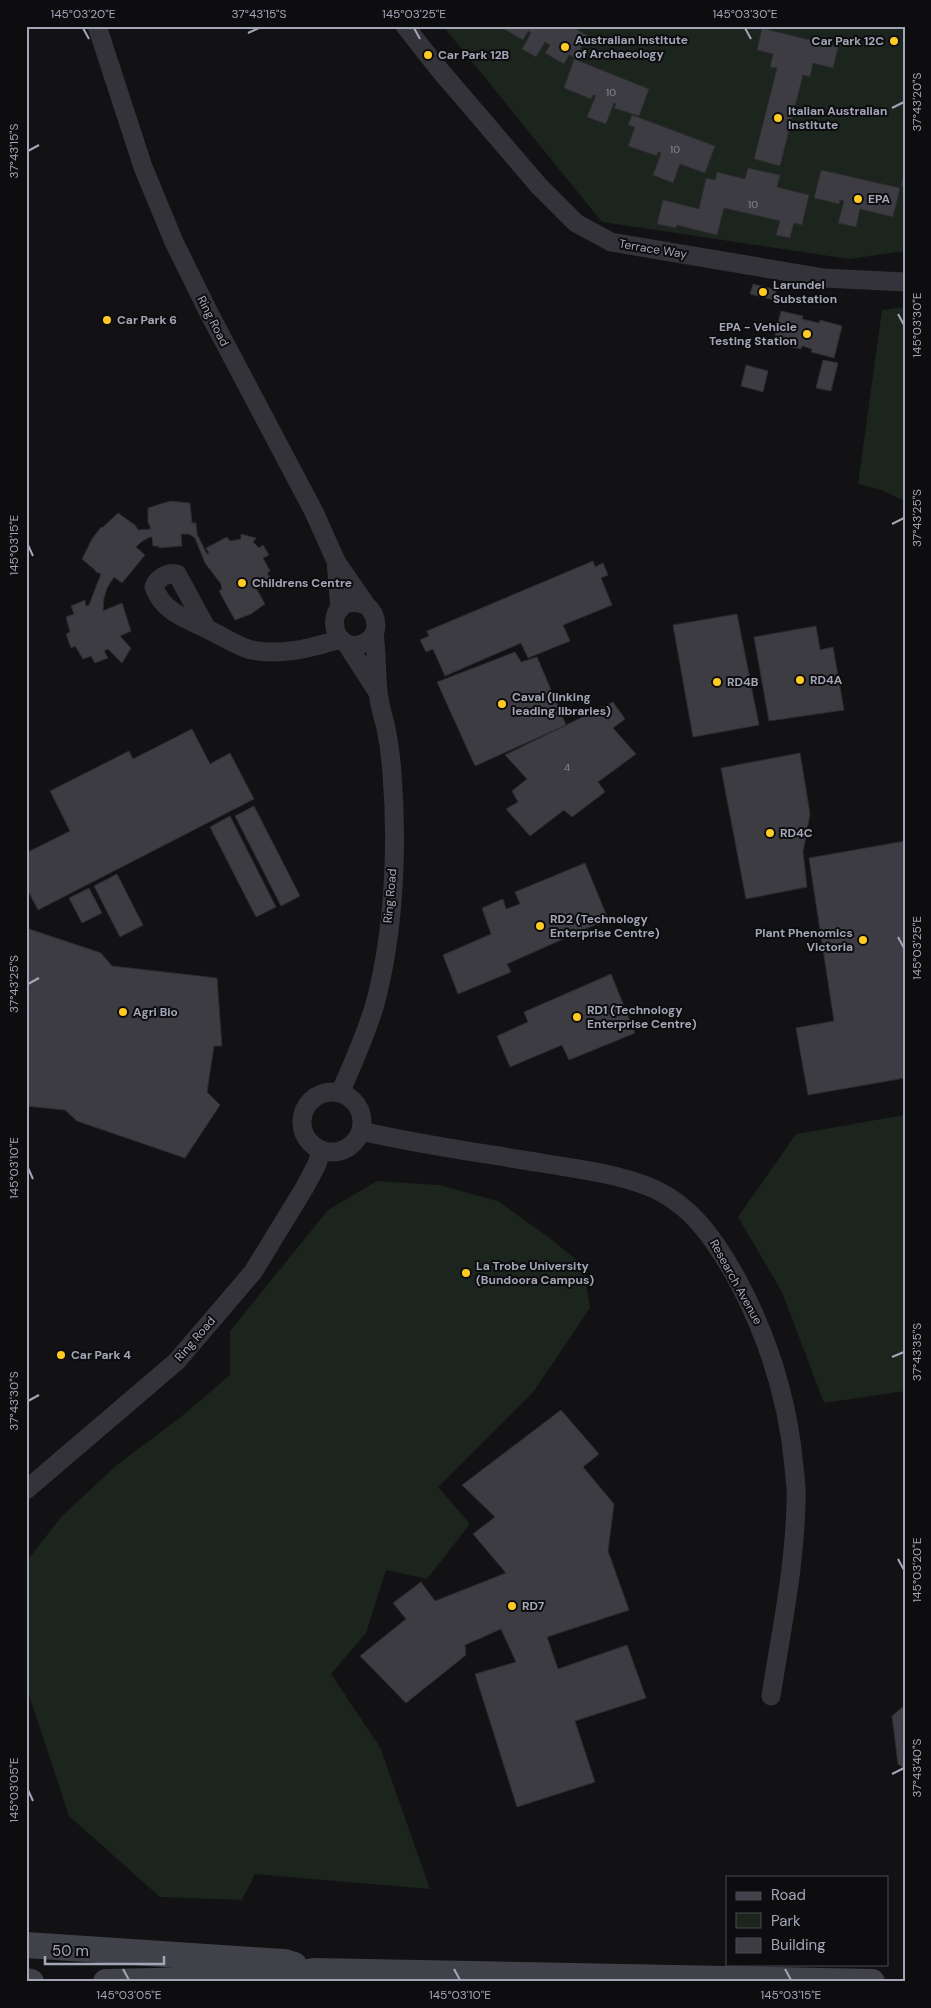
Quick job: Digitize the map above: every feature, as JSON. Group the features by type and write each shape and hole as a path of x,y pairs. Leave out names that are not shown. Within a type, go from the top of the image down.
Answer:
{"main road":[{"path":"26,1945 284,1962 314,1971"},
{"path":"106,1982 261,1979 314,1971 872,1982"},
{"path":"26,1981 31,1982"}],"street":[{"name":"Ring Road","path":"97,26 143,166 174,242 210,315 314,512 336,561 337,613"},
{"name":"Terrace Way","path":"405,26 438,68 539,186 576,223 591,233 611,242 824,278 905,282"},
{"path":"336,561 375,615 374,634 364,643 352,645 343,641 334,629 337,613"},
{"path":"293,650 313,636 337,613 352,602 366,605"},
{"path":"208,629 233,643 253,651 271,653 343,641"},
{"name":"Ring Road","path":"340,1093 364,1041 375,1004 391,904 394,838 392,773 378,692 374,634"},
{"name":"Ring Road","path":"343,641 378,692"},
{"path":"331,1092 340,1093 349,1097 361,1112 361,1131 356,1140 340,1152 321,1151 306,1140 301,1122 303,1112 307,1104 314,1097 331,1092"},
{"name":"Research Avenue","path":"361,1131 392,1139 579,1169 647,1186 682,1205 712,1238 732,1270 763,1333 781,1388 792,1446 797,1498 795,1539 771,1696"},
{"name":"Ring Road","path":"26,1490 177,1361 253,1272 305,1187 321,1151"}],"green space":[{"path":"443,26 905,26 905,251 849,259 602,222"},
{"path":"905,307 905,501 881,490 858,484 882,310"},
{"path":"905,1115 905,1391 824,1403 782,1292 738,1217 796,1134"},
{"path":"377,1181 439,1185 498,1201 547,1236 583,1265 590,1308 534,1391 438,1487 470,1524 427,1579 386,1570 366,1633 331,1674 380,1747 430,1889 255,1874 242,1900 160,1897 69,1816 26,1686 26,1562 62,1516 118,1464 182,1416 230,1375 230,1331 328,1210"}],"building":[{"name":"Australian Institute of Archaeology","path":"499,26 571,26 588,36 575,58 569,55 564,64 545,53 550,45 545,42 536,57 522,49 531,33 528,31 523,40"},
{"name":"Italian Australian Institute","path":"762,28 838,47 833,68 813,63 810,77 803,75 780,166 754,159 777,68 770,67 773,54 757,50"},
{"path":"574,59 649,89 639,116 614,108 616,104 614,103 606,124 587,117 596,95 593,95 591,99 564,88"},
{"path":"632,115 715,146 705,173 680,164 673,183 653,175 661,153 658,152 657,156 628,146 635,127 628,125"},
{"path":"748,168 780,175 777,187 809,195 802,225 794,223 790,238 776,235 780,221 724,208 717,235 677,225 676,228 657,224 663,200 699,209 706,178 715,180 717,172 745,179"},
{"name":"EPA","path":"821,170 900,188 893,217 860,209 856,227 838,223 844,201 840,200 839,204 814,198"},
{"name":"EPA","path":"905,170 905,186 901,186"},
{"name":"Larundel Substation","path":"753,284 776,290 774,300 750,294"},
{"name":"EPA - Vehicle Testing Station","path":"781,311 803,316 802,319 819,323 820,320 842,326 834,358 811,352 812,349 802,346 801,349 773,343"},
{"path":"823,360 838,363 831,391 816,388"},
{"path":"746,365 768,371 763,392 741,386"},
{"name":"Childrens Centre","path":"170,501 190,503 192,523 196,523 197,534 207,554 209,553 206,548 227,537 230,541 241,539 241,534 256,538 253,542 259,548 263,545 269,555 263,558 270,571 267,573 271,579 256,588 265,604 251,614 235,620 219,591 222,589 221,584 205,563 195,538 189,534 181,534 182,546 159,548 159,546 153,546 152,537 150,537 136,547 145,555 122,583 114,577 107,588 104,598 103,611 122,603 131,631 120,636 131,648 122,663 108,649 104,651 108,658 95,663 91,656 83,659 75,646 71,648 66,634 70,632 66,617 74,614 71,606 85,600 86,606 89,605 101,574 96,572 82,559 92,539 101,527 118,513 135,525 138,530 151,529 148,522 148,508"},
{"path":"593,561 595,567 603,563 608,575 601,578 612,605 563,625 570,641 528,658 521,643 445,676 433,649 426,652 420,640 429,636 427,631"},
{"name":"RD4B","path":"737,614 759,725 693,737 673,625"},
{"name":"RD4A","path":"816,626 820,650 833,647 844,710 769,721 754,637"},
{"name":"Caval (linking leading libraries)","path":"515,652 521,662 537,657 566,725 475,766 437,682"},
{"path":"613,702 625,719 613,728 636,754 598,782 605,792 572,817 564,810 530,836 506,809 518,802 512,791 527,779 505,755"},
{"path":"192,729 210,764 230,753 254,799 38,910 26,887 26,853 70,831 50,791 129,751 133,759"},
{"name":"RD4C","path":"800,753 810,814 803,852 807,887 746,899 721,768"},
{"path":"254,806 300,896 281,906 235,816"},
{"path":"230,816 276,907 256,917 210,827"},
{"name":"Plant Phenomics Victoria","path":"905,841 905,1078 808,1095 796,1028 834,1021 809,858"},
{"name":"RD2 (Technology Enterprise Centre)","path":"585,863 608,919 507,964 511,972 458,994 443,955 491,934 482,908 503,899 506,909 520,904 515,892"},
{"path":"117,874 143,925 120,937 94,886"},
{"path":"89,888 102,913 82,923 69,898"},
{"name":"Agri Bio","path":"26,928 101,953 112,966 217,978 222,1046 214,1046 207,1092 220,1105 185,1158 77,1121 65,1110 26,1106"},
{"name":"RD1 (Technology Enterprise Centre)","path":"611,974 635,1033 569,1060 562,1045 510,1067 497,1036 528,1022 524,1012"},
{"name":"RD7","path":"561,1410 599,1454 583,1467 614,1504 608,1551 629,1610 547,1637 558,1669 627,1645 646,1698 575,1721 595,1782 517,1807 475,1674 516,1662 501,1629 465,1645 466,1655 406,1703 360,1656 406,1619 393,1603 421,1582 435,1601 506,1573 473,1534 495,1517 462,1485"},
{"path":"905,1705 905,1769 898,1764 892,1716"}],"place":[{"name":"Car Park 12C","path":"894,41"},
{"name":"Australian Institute of Archaeology","path":"565,47"},
{"name":"Car Park 12B","path":"428,55"},
{"name":"Italian Australian Institute","path":"778,118"},
{"name":"EPA","path":"858,199"},
{"name":"Larundel Substation","path":"763,292"},
{"name":"Car Park 6","path":"107,320"},
{"name":"EPA - Vehicle Testing Station","path":"807,334"},
{"name":"Childrens Centre","path":"242,583"},
{"name":"RD4A","path":"800,680"},
{"name":"RD4B","path":"717,682"},
{"name":"Caval (linking leading libraries)","path":"502,704"},
{"name":"RD4C","path":"770,833"},
{"name":"RD2 (Technology Enterprise Centre)","path":"540,926"},
{"name":"Plant Phenomics Victoria","path":"863,940"},
{"name":"Agri Bio","path":"123,1012"},
{"name":"RD1 (Technology Enterprise Centre)","path":"577,1017"},
{"name":"La Trobe University (Bundoora Campus)","path":"466,1273"},
{"name":"Car Park 4","path":"61,1355"},
{"name":"RD7","path":"512,1606"}]}
